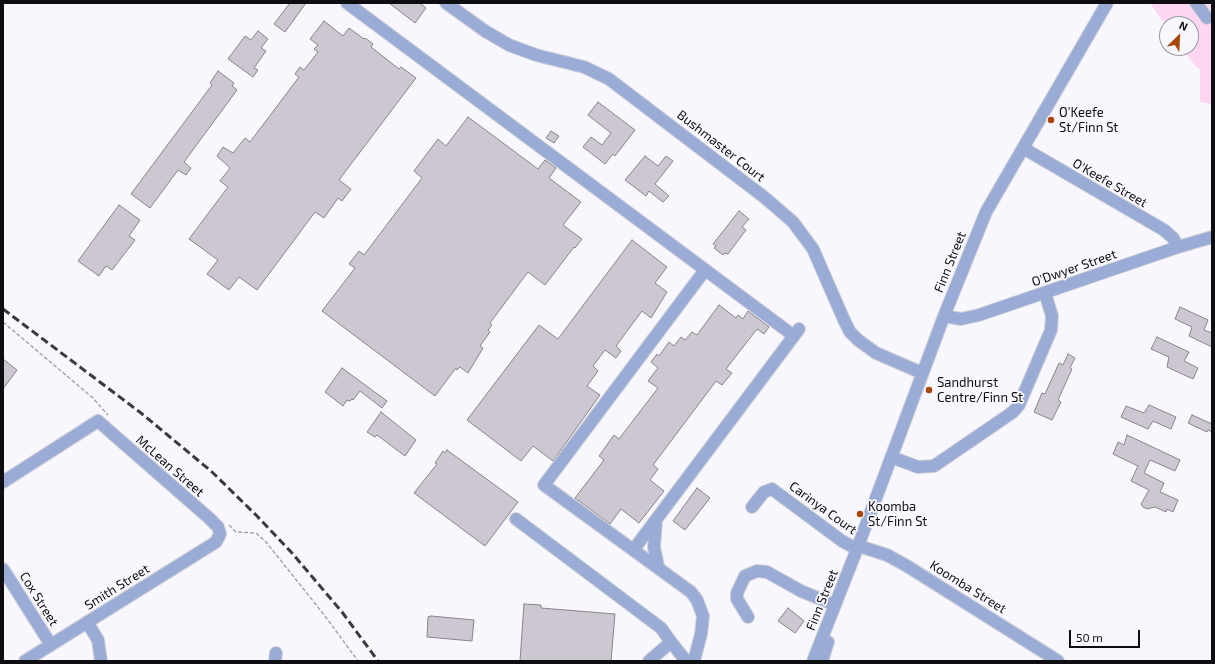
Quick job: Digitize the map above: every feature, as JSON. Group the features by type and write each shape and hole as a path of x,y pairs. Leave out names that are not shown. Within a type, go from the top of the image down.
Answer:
{"street":[{"path":"347,3 705,270 796,333 634,549"},
{"name":"Bushmaster Court","path":"446,3 485,31 509,45 536,55 584,67 609,80 764,197 792,222 813,249 850,332 876,353 922,373"},
{"name":"Finn Street","path":"813,661 858,547 922,373 986,212 1107,3"},
{"path":"1196,3 1206,18"},
{"name":"O'Keefe Street","path":"1023,148 1164,230 1173,238 1178,247"},
{"name":"O'Dwyer Street","path":"944,316 961,319 974,317 1178,247 1212,237"},
{"path":"694,661 702,624 702,616 699,604 691,592 658,566 634,549 616,539 544,485 705,270"},
{"path":"891,457 918,467 934,466 1013,412 1019,405 1051,330 1052,316 1045,293"},
{"name":"McLean Street","path":"3,482 98,421 209,518 218,527 220,534"},
{"name":"Carinya Court","path":"752,508 764,492 772,489 842,541 858,547"},
{"path":"516,519 654,622 686,661"},
{"path":"657,519 654,531 654,547 658,566"},
{"name":"Smith Street","path":"25,661 216,542 220,534"},
{"name":"Finn Street","path":"822,661 858,547"},
{"name":"Koomba Street","path":"858,547 887,555 907,566 1058,661"},
{"name":"Cox Street","path":"3,569 51,645"},
{"path":"748,617 737,599 737,593 745,576 757,571 766,572 835,605"},
{"path":"87,622 98,640 101,661"},
{"path":"649,661 671,642"}],"shaded area":[{"path":"1150,3 1212,3 1212,104 1200,102 1200,69 1196,67 1188,56 1199,56 1199,16 1159,16"}],"building":[{"path":"290,3 306,3 285,32 274,24"},
{"path":"389,3 420,3 426,8 415,23"},
{"path":"324,21 343,36 349,28 373,44 371,47 399,69 401,67 416,78 339,180 351,189 342,201 338,198 324,218 315,212 257,290 239,277 229,290 207,274 218,260 189,239 228,187 220,181 230,168 217,156 223,147 233,153 245,138 250,142 299,77 295,74 300,67 304,70 318,52 314,49 318,45 310,39"},
{"path":"258,31 268,39 261,48 266,51 254,68 258,70 253,77 228,59 245,36 251,40"},
{"path":"218,71 234,83 232,86 237,90 184,162 191,168 186,175 178,170 150,208 131,194 212,85 210,83"},
{"path":"598,102 635,130 615,156 613,154 605,164 583,147 591,137 602,145 611,133 588,115"},
{"path":"468,117 538,169 545,160 556,168 549,178 581,202 563,225 582,239 575,248 574,247 545,285 528,272 490,323 492,325 488,330 490,332 480,346 483,348 468,373 460,367 457,370 456,368 435,396 322,311 355,268 349,264 359,251 364,255 422,178 414,171 438,139 446,146"},
{"path":"551,131 559,136 554,143 546,138"},
{"path":"645,156 658,166 666,156 673,161 655,184 669,196 663,202 649,191 646,196 625,180"},
{"path":"119,205 140,220 129,236 135,240 112,270 106,266 99,276 78,261"},
{"path":"739,211 749,219 742,227 746,230 728,254 725,253 723,255 714,248 716,246 713,244"},
{"path":"632,240 667,267 655,283 667,292 651,318 642,311 616,346 621,351 616,358 605,350 593,366 598,371 587,386 600,395 553,461 533,446 521,461 467,420 539,325 558,339"},
{"path":"719,305 736,318 738,315 743,319 748,311 769,327 764,334 757,329 726,369 732,373 722,385 716,381 653,465 658,469 650,480 664,491 639,523 621,509 610,524 575,498 604,460 599,456 614,435 619,439 658,388 648,381 658,368 651,362 657,354 659,356 669,342 674,346 681,337 685,340 692,332 697,335"},
{"path":"1180,307 1208,320 1204,330 1212,333 1212,347 1189,336 1192,327 1175,319"},
{"path":"1157,337 1189,352 1184,361 1198,368 1193,379 1167,367 1169,357 1151,349"},
{"path":"1068,354 1075,358 1070,368 1072,369 1058,400 1061,402 1052,420 1034,412 1042,393 1045,394 1059,363 1063,365"},
{"path":"3,359 17,370 3,389"},
{"path":"342,368 387,401 382,408 360,391 353,400 347,400 343,406 325,392"},
{"path":"1149,405 1176,417 1171,429 1153,421 1148,429 1121,417 1126,406 1144,413"},
{"path":"381,412 416,440 405,456 377,435 375,437 367,432"},
{"path":"1192,415 1212,424 1212,432 1208,430 1207,432 1188,423"},
{"path":"1127,435 1180,460 1175,471 1150,460 1144,473 1164,483 1160,492 1178,500 1173,512 1167,509 1166,512 1155,507 1147,509 1141,504 1149,490 1131,481 1138,466 1113,454 1118,442 1124,445"},
{"path":"447,450 518,502 485,546 414,493 437,464 435,463 443,451 445,453"},
{"path":"697,488 710,498 685,530 673,521"},
{"path":"524,604 541,605 541,608 615,614 611,661 520,661"},
{"path":"788,608 804,621 795,633 778,621"},
{"path":"428,617 474,620 472,641 427,637"}],"railway":[{"path":"3,309 141,413 211,471 292,553 342,612 378,661"}],"place":[{"name":"O'Keefe St/Finn St","path":"1051,120"},
{"name":"Sandhurst Centre/Finn St","path":"929,390"},
{"name":"Koomba St/Finn St","path":"860,514"}]}
